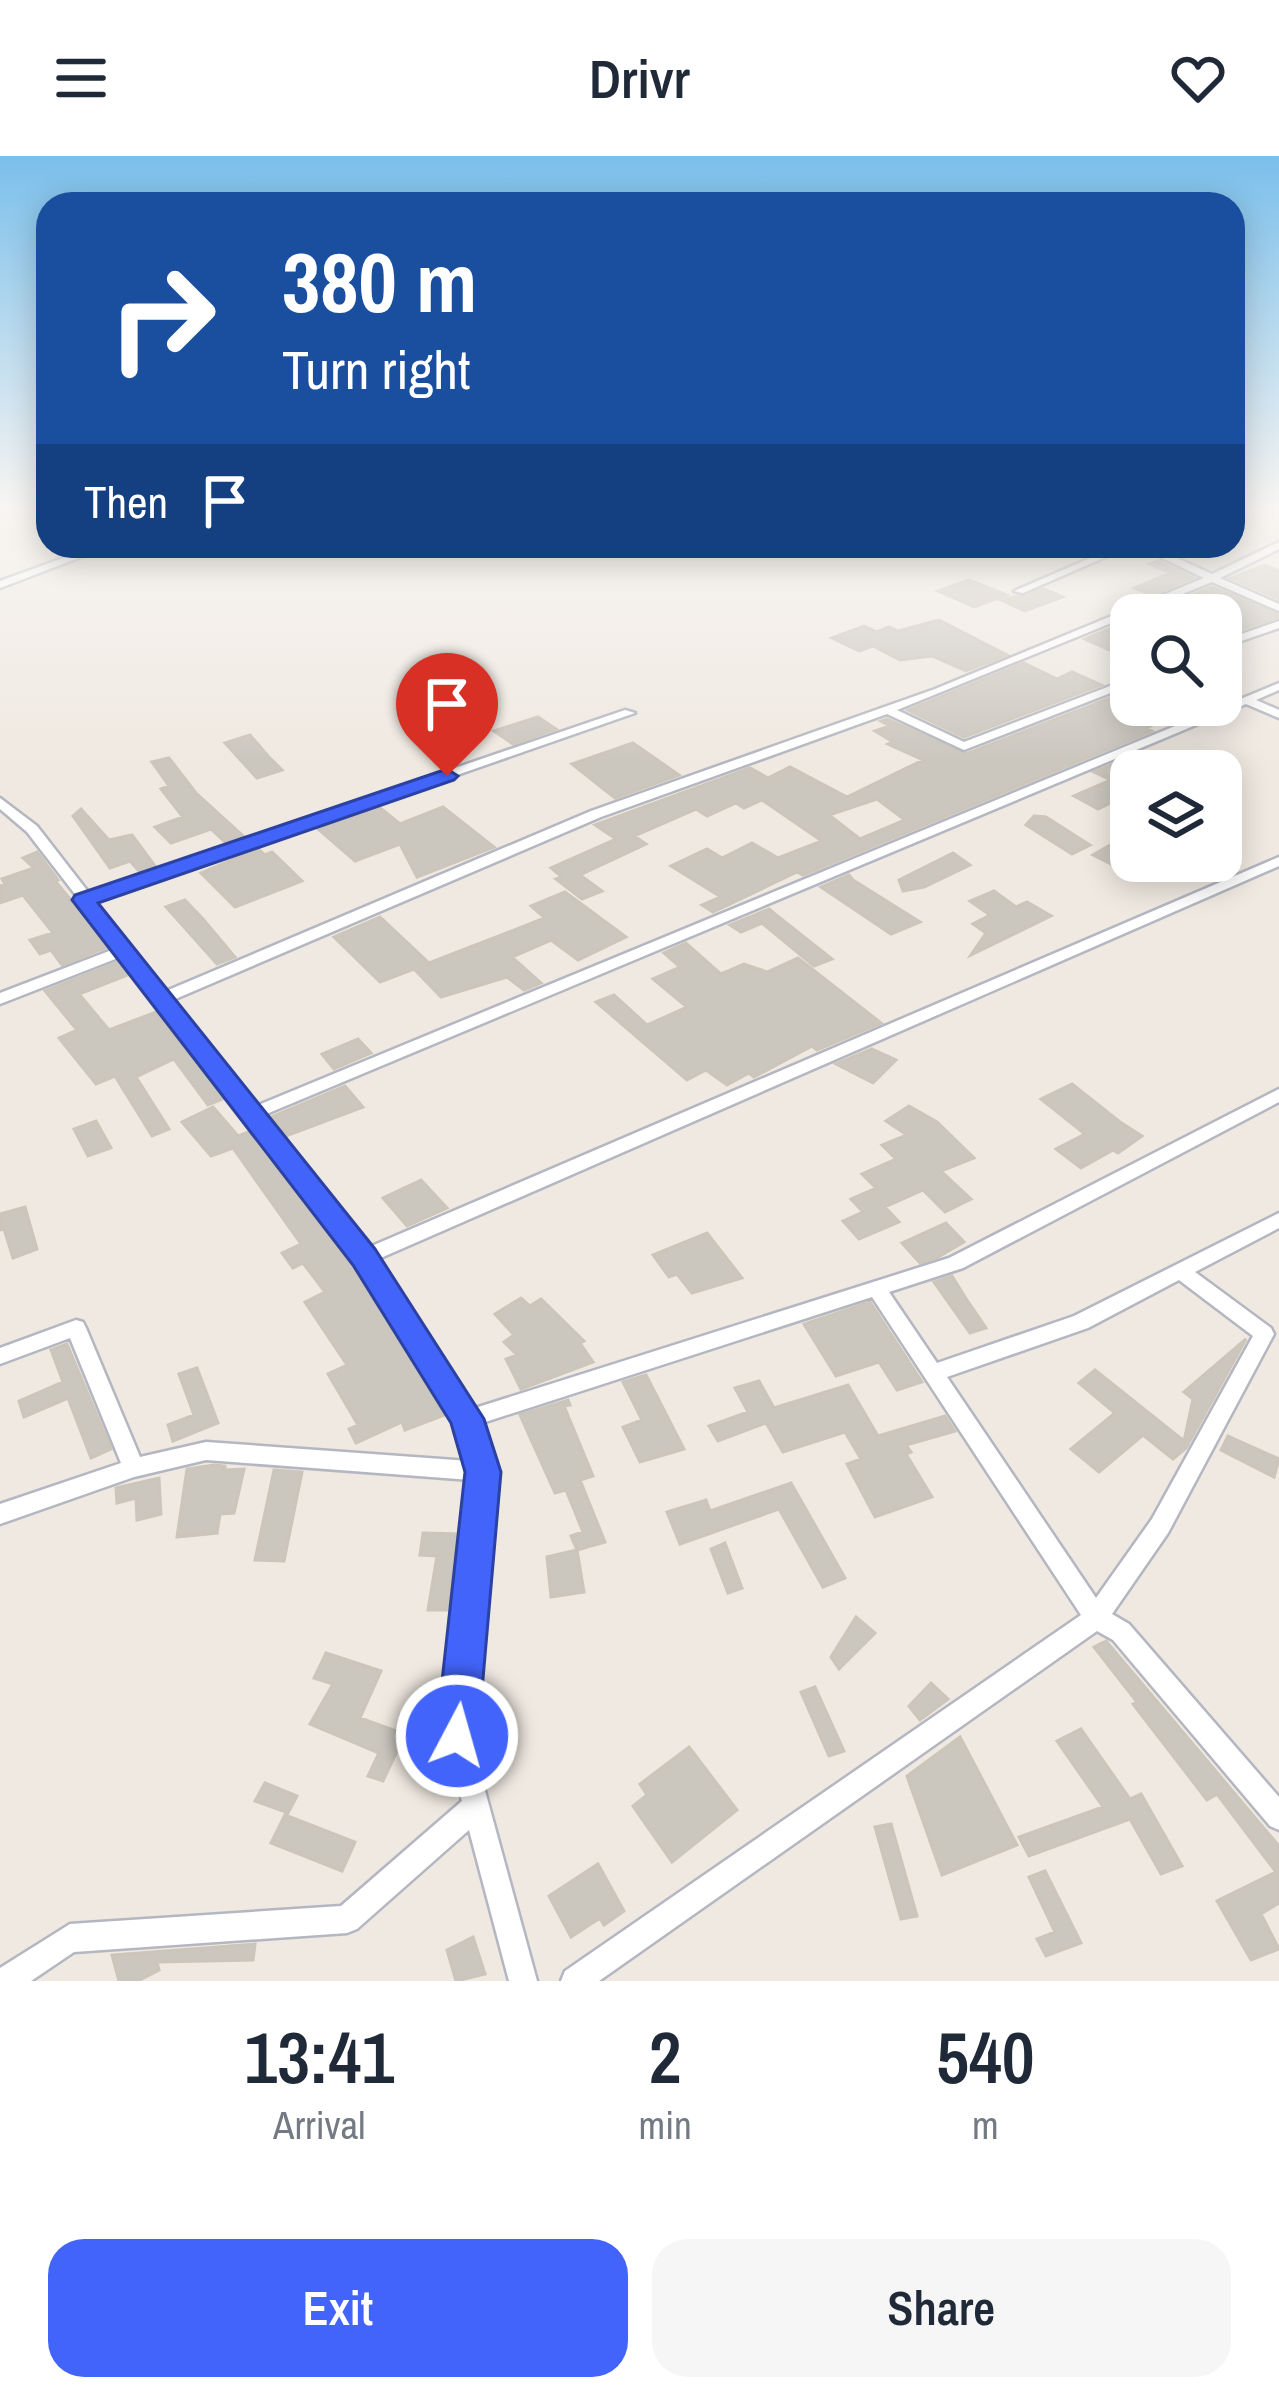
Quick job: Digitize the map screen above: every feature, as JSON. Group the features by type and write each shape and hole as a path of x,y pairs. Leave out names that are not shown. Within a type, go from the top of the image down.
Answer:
{"street":[{"path":"160,999 596,814 888,710 1180,591"},
{"path":"1241,591 1279,608"},
{"path":"1242,637 1279,624"},
{"path":"249,1115 1279,686"},
{"path":"888,710 964,746 1110,689"},
{"path":"1247,700 1279,714"},
{"path":"84,900 628,713"},
{"path":"0,802 32,829 249,1115 364,1257 467,1419 483,1472 457,1736 523,1981"},
{"path":"364,1257 1279,861"},
{"path":"0,999 122,951"},
{"path":"467,1419 956,1262 1279,1095"},
{"path":"931,1374 1081,1322 1279,1220"},
{"path":"575,1981 1096,1618 1160,1526 1264,1334 1182,1272"},
{"path":"876,1288 1096,1618 1121,1632 1279,1816"},
{"path":"0,1356 76,1328 134,1468"},
{"path":"0,1514 134,1468 206,1451 483,1472"},
{"path":"6,1981 70,1938 347,1919 473,1808"}],"building":[{"path":"938,591 1007,595 974,607"},
{"path":"1036,591 1063,597 1025,611 1001,600"},
{"path":"1242,600 1279,615 1242,629"},
{"path":"939,620 1007,655 966,671 932,656 900,660 873,646 859,651 832,638 864,626 877,632 889,627 898,631"},
{"path":"1110,629 1110,650 1085,639"},
{"path":"1024,663 1057,679 1072,672 1101,685 964,737 908,710"},
{"path":"1110,698 1110,726 1151,726 1147,728 1152,731 803,875 797,872 713,912 702,905 721,897 671,866 707,849 722,858 752,843 778,858 822,841 762,800 744,808 736,803 707,816 696,809 634,836 646,844 580,875 602,891 582,899 556,879 562,877 551,868 616,839 595,825 750,768 768,778 790,767 847,797 923,760 888,744 893,742 875,731 890,726 881,721 887,719 966,754","holes":["877,799 905,820 860,839 829,815"]},
{"path":"538,717 556,729 513,744 494,731"},
{"path":"250,735 282,770 257,778 225,743"},
{"path":"633,743 679,775 615,798 572,764"},
{"path":"169,758 196,793 243,836 225,842 211,829 171,843 155,827 183,817 161,789 169,786 152,762"},
{"path":"1110,765 1110,780 1094,772"},
{"path":"1110,780 1110,803 1098,809 1074,796"},
{"path":"379,807 400,824 443,807 494,847 417,877 400,844 355,861 317,828"},
{"path":"81,809 109,840 132,835 155,866 139,871 130,861 110,868 73,816"},
{"path":"1034,816 1046,817 1090,845 1072,854 1026,825"},
{"path":"1110,845 1110,864 1093,855"},
{"path":"258,849 265,855 272,852 302,881 235,907 201,873"},
{"path":"37,852 110,946 62,965 51,950 40,954 30,940 53,933 23,895 0,903 2,879 34,868 23,858"},
{"path":"953,853 970,865 924,887 903,891 899,880"},
{"path":"849,875 920,922 891,934 821,887"},
{"path":"994,891 1016,907 1027,902 1051,916 971,955 986,933 973,924 990,915 970,901"},
{"path":"565,892 626,937 578,960 551,940 512,957 541,983 524,990 507,977 441,997 414,969 380,982 334,937 380,917 429,963 545,918 531,906"},
{"path":"185,900 235,957 217,964 166,907"},
{"path":"769,909 832,959 814,966 762,923 741,932 730,925"},
{"path":"686,943 721,974 744,964 767,972 798,958 881,1023 817,1050 812,1046 754,1077 749,1073 727,1085 706,1070 687,1080 596,1002 614,995 647,1025 687,1007 653,979 680,967 664,953"},
{"path":"121,961 130,974 79,994 109,1030 156,1012 225,1098 208,1105 174,1059 136,1077 169,1129 152,1136 115,1076 96,1084 59,1038 77,1030 45,991"},
{"path":"358,1039 371,1053 334,1069 322,1054"},
{"path":"872,1049 896,1060 873,1083 836,1064"},
{"path":"1072,1084 1142,1136 1118,1153 1113,1150 1081,1168 1056,1149 1085,1134 1041,1099"},
{"path":"345,1086 363,1107 286,1136 271,1117"},
{"path":"909,1106 937,1122 974,1158 941,1171 971,1199 945,1212 923,1190 885,1207 899,1222 859,1239 843,1221 863,1212 851,1199 876,1188 862,1174 896,1159 882,1145 907,1135 886,1121"},
{"path":"213,1107 238,1136 251,1131 275,1162 360,1275 447,1414 405,1430 402,1422 356,1443 349,1429 358,1425 328,1374 347,1365 305,1302 325,1292 303,1263 293,1268 282,1253 301,1244 233,1148 211,1156 182,1122"},
{"path":"96,1121 111,1148 88,1156 74,1129"},
{"path":"421,1180 447,1208 407,1226 383,1198"},
{"path":"25,1207 37,1249 13,1258 4,1229 0,1230 0,1214"},
{"path":"946,1223 964,1242 938,1257 920,1263 902,1243"},
{"path":"707,1233 742,1278 692,1293 677,1274 669,1277 653,1255"},
{"path":"952,1276 986,1328 970,1333 934,1282"},
{"path":"521,1298 530,1306 541,1299 584,1341 580,1343 593,1362 521,1389 506,1359 517,1355 504,1342 514,1335 495,1314"},
{"path":"870,1302 922,1382 897,1390 879,1362 836,1376 804,1324"},
{"path":"1246,1339 1186,1448 1173,1459 1143,1435 1099,1472 1071,1449 1115,1413 1079,1383 1095,1370 1184,1441 1193,1399 1184,1392"},
{"path":"67,1344 111,1449 91,1458 68,1398 24,1417 19,1401 63,1382 51,1350"},
{"path":"197,1368 218,1423 173,1441 168,1425 194,1415 179,1374"},
{"path":"646,1375 684,1449 640,1462 623,1427 642,1420 623,1382"},
{"path":"759,1381 774,1408 848,1385 878,1436 945,1416 955,1431 906,1445 911,1452 906,1454 932,1497 875,1517 847,1464 861,1459 845,1432 783,1452 766,1423 718,1441 709,1426 748,1412 735,1388"},
{"path":"568,1400 570,1405 564,1406 593,1476 580,1480 605,1542 577,1550 571,1536 583,1532 566,1490 555,1493 520,1415"},
{"path":"1228,1436 1279,1459 1274,1477 1221,1450"},
{"path":"214,1465 244,1469 234,1513 220,1514 217,1533 177,1537 187,1469"},
{"path":"274,1470 302,1472 284,1561 255,1560"},
{"path":"159,1478 161,1514 137,1520 136,1498 117,1503 116,1488"},
{"path":"791,1483 845,1578 823,1587 779,1509 680,1544 667,1512 706,1500 710,1511"},
{"path":"423,1533 458,1534 447,1610 428,1610 437,1556 420,1555"},
{"path":"725,1543 742,1588 728,1593 711,1549"},
{"path":"577,1550 584,1592 551,1597 547,1557"},
{"path":"856,1617 875,1633 839,1669 831,1657"},
{"path":"1106,1641 1279,1846 1279,1903 1261,1914 1279,1949 1251,1960 1217,1901 1276,1872 1217,1794 1207,1800 1133,1704 1137,1702 1094,1647"},
{"path":"326,1653 381,1671 360,1718 405,1734 383,1781 368,1776 379,1753 310,1724 333,1684 314,1678"},
{"path":"931,1683 948,1699 920,1720 909,1706"},
{"path":"815,1687 844,1751 829,1756 801,1692"},
{"path":"1081,1729 1130,1799 1141,1794 1182,1866 1161,1874 1130,1819 1029,1856 1019,1837 1103,1807 1057,1741"},
{"path":"960,1737 1017,1845 942,1875 907,1776"},
{"path":"689,1747 737,1810 672,1862 633,1806 647,1795 640,1784"},
{"path":"265,1783 297,1796 288,1813 255,1801"},
{"path":"285,1815 355,1842 342,1871 271,1843"},
{"path":"891,1824 917,1916 901,1919 875,1827"},
{"path":"598,1864 624,1911 604,1925 600,1918 571,1937 549,1896"},
{"path":"1045,1871 1081,1943 1046,1956 1037,1939 1055,1932 1029,1877"},
{"path":"473,1937 485,1974 456,1981 447,1950"},
{"path":"255,1944 253,1960 157,1962 159,1970 138,1981 119,1981 112,1955"}],"route":[{"path":"447,776 84,900 364,1257 467,1419 483,1472 457,1736"}]}
